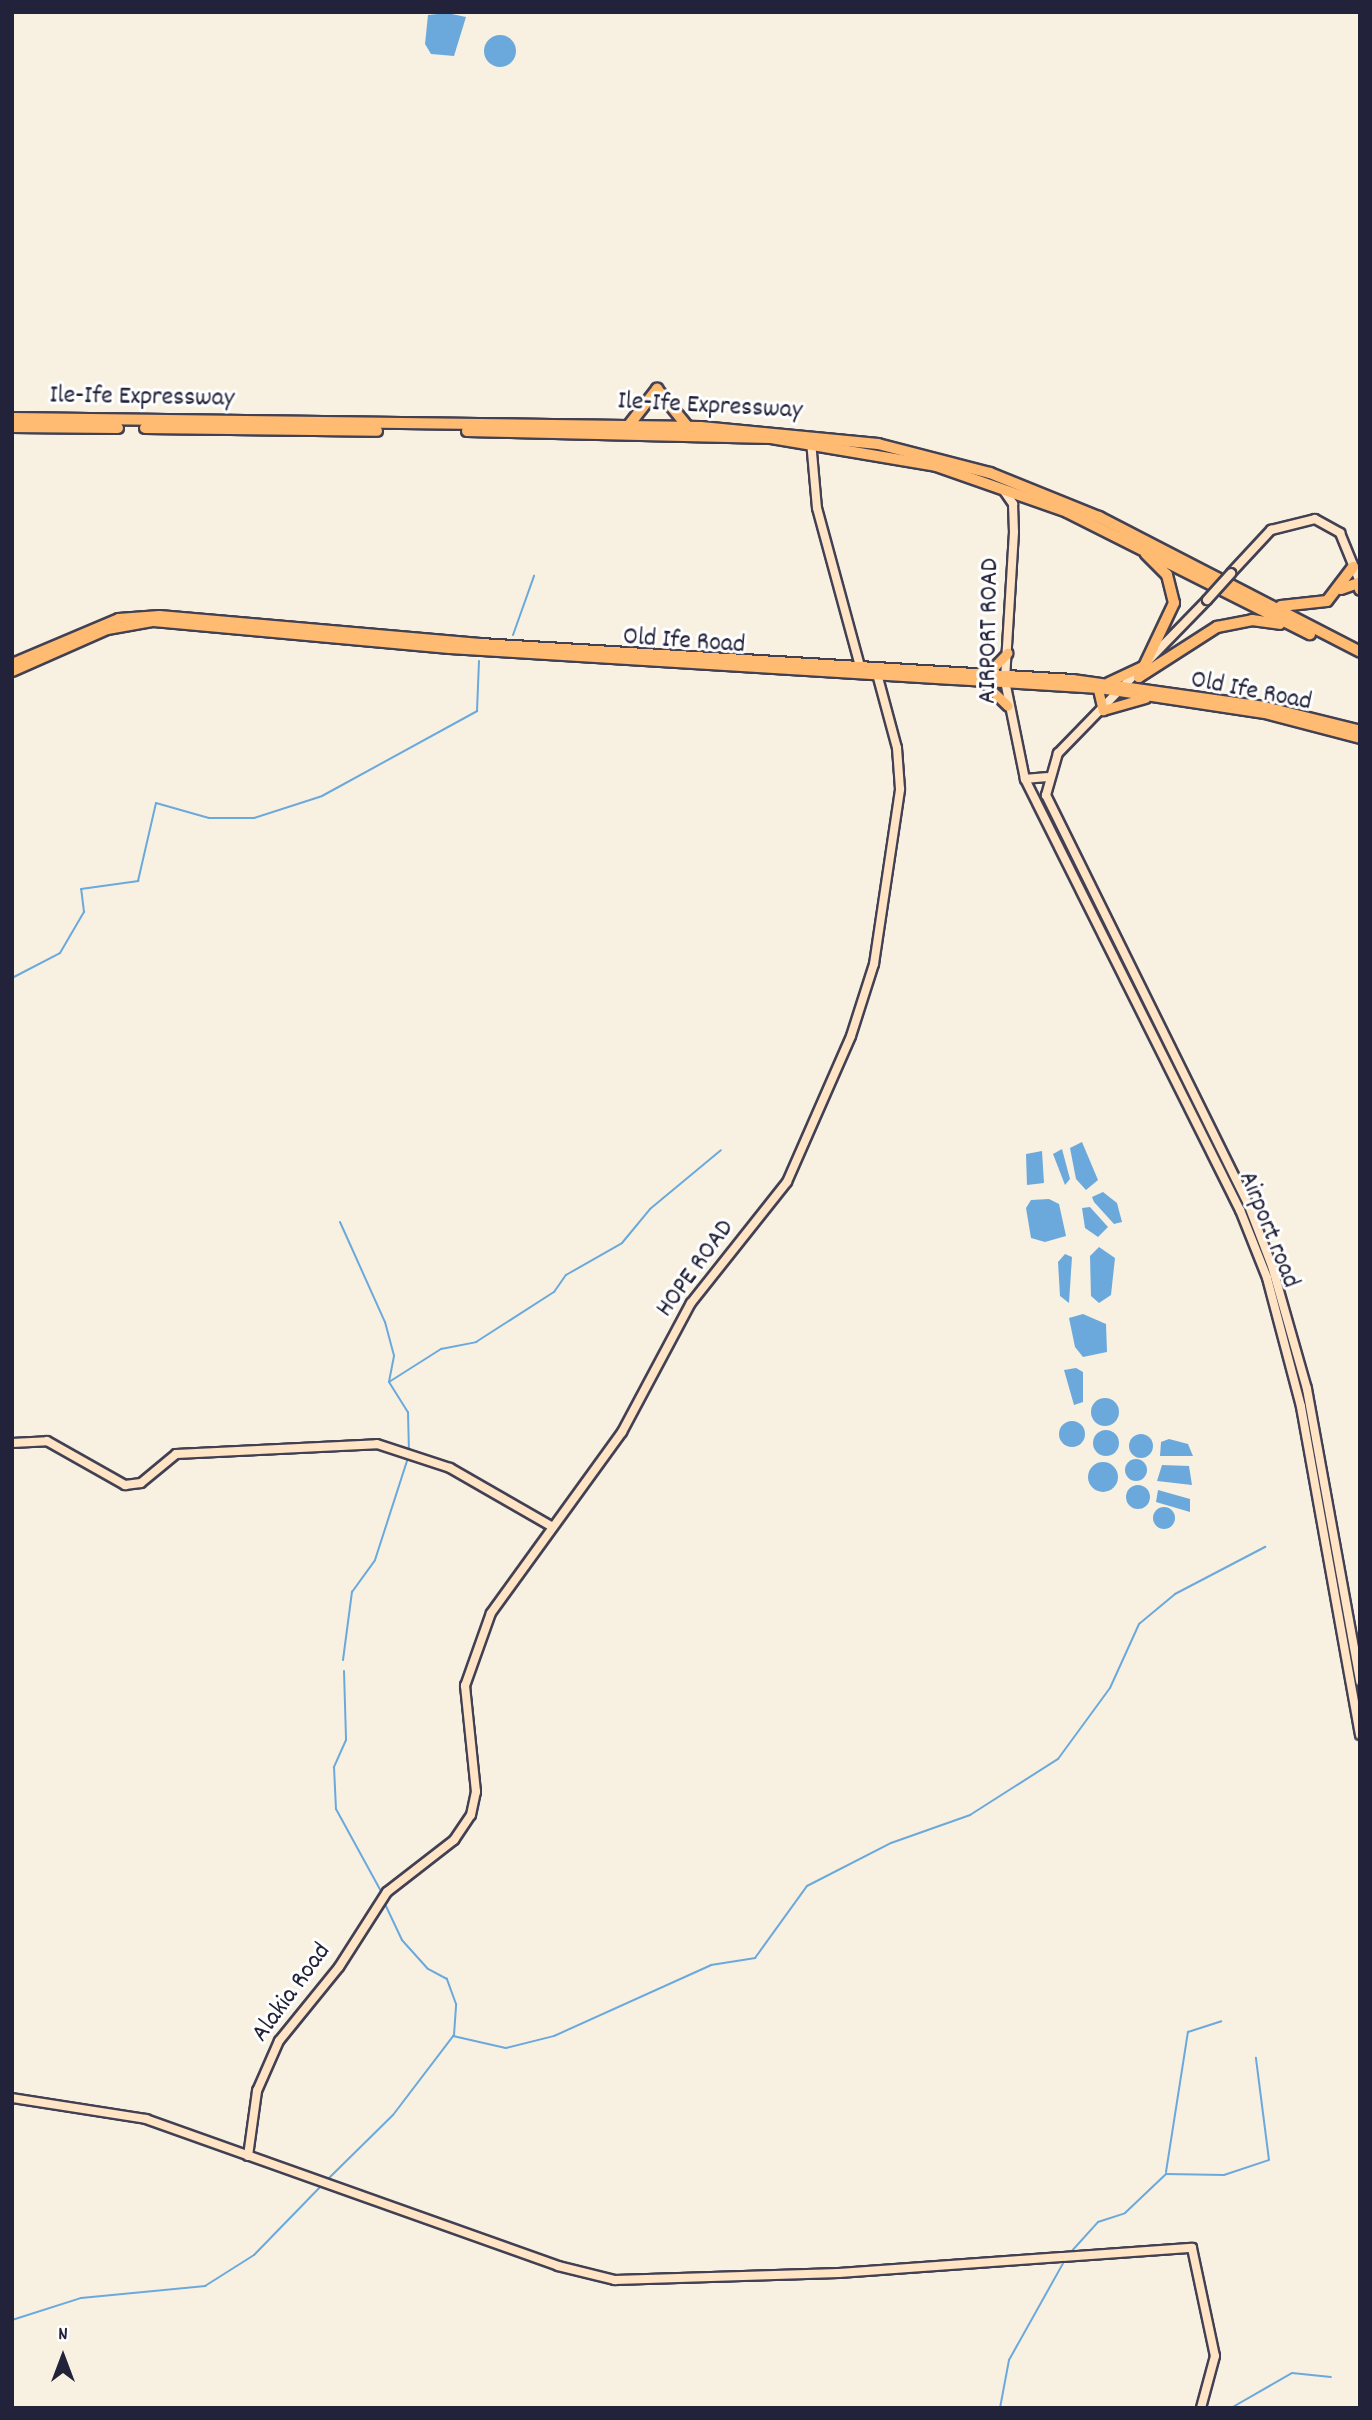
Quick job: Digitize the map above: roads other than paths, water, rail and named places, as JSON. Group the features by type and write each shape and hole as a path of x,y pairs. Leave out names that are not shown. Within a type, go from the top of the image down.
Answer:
{"highway":[{"path":"629,425 657,390 688,427"},
{"name":"Ile-Ife Expressway","path":"12,418 629,425 815,434 958,463 1099,517 1360,652"},
{"name":"Ile-Ife Expressway","path":"12,427 683,434 811,441 936,466 1000,486 1124,538 1360,659"},
{"path":"1124,538 1161,567 1173,593 1170,620 1149,668"},
{"path":"1254,596 1297,609 1328,601 1341,589 1355,564"},
{"path":"1341,589 1359,585"},
{"path":"1131,685 1149,668 1199,635 1227,623 1274,622 1318,638"}],"main road":[{"path":"811,441 817,508 860,666"},
{"name":"AIRPORT ROAD","path":"1000,486 1013,504 1005,678 1008,706 1025,779"},
{"path":"1025,779 1047,777 1058,754 1131,685 1271,530 1300,520 1332,527 1355,564 1359,585"},
{"name":"Old Ife Road","path":"12,663 104,622 140,614 312,633"},
{"name":"Old Ife Road","path":"12,671 141,621 877,674 1131,685 1157,693 1264,713 1360,738"},
{"name":"Old Ife Road","path":"560,652 988,673 1005,678"},
{"path":"988,673 1007,653"},
{"path":"1149,668 1157,693 1103,710 1100,684 1149,668"},
{"name":"HOPE ROAD","path":"406,1872 454,1840 471,1815 476,1781 464,1707 470,1667 491,1613 551,1526 622,1432 691,1303 786,1182 851,1036 874,964 900,789 897,748 877,674"},
{"path":"981,680 1008,706"},
{"name":"Old Ife Road","path":"1157,693 1264,706 1360,730"},
{"name":"Airport road","path":"1047,777 1047,803 1096,912 1240,1210 1280,1318 1311,1434 1360,1681"},
{"name":"Airport road","path":"1025,779 1096,912"},
{"name":"Airport road","path":"1311,1434 1360,1735"},
{"path":"12,1444 47,1441 125,1485 141,1483 176,1454 239,1455 354,1443 408,1455 460,1473 551,1526"},
{"path":"1343,1642 1352,1640"},
{"name":"Alakia Road","path":"248,2156 257,2091 275,2048 339,1967 379,1901 406,1872"},
{"path":"12,2098 128,2113 322,2185 615,2280 1066,2258 1192,2248 1215,2356 1201,2408"}],"water":[{"path":"447,13 466,17 454,56 431,54 425,44 428,15"},
{"path":"500,35 511,40 516,51 511,62 500,67 489,62 484,51 489,40"},
{"path":"1082,1142 1098,1180 1086,1190 1076,1179 1070,1148"},
{"path":"1062,1149 1070,1179 1065,1185 1053,1154"},
{"path":"1042,1151 1044,1183 1027,1185 1026,1154"},
{"path":"1103,1192 1117,1203 1122,1222 1114,1224 1094,1202 1092,1197"},
{"path":"1049,1199 1059,1204 1066,1236 1045,1242 1031,1238 1026,1208 1031,1200"},
{"path":"1090,1207 1108,1227 1098,1237 1085,1228 1082,1208"},
{"path":"1099,1247 1115,1258 1111,1295 1099,1303 1091,1296 1090,1256"},
{"path":"1065,1254 1072,1257 1069,1303 1060,1296 1058,1262"},
{"path":"1083,1314 1106,1324 1107,1352 1083,1357 1075,1347 1069,1318"},
{"path":"1076,1368 1083,1372 1083,1402 1074,1405 1064,1370"},
{"path":"1105,1398 1115,1402 1119,1412 1115,1422 1105,1426 1095,1422 1091,1412 1095,1402"},
{"path":"1072,1421 1081,1425 1085,1434 1081,1443 1072,1447 1063,1443 1059,1434 1063,1425"},
{"path":"1106,1430 1115,1434 1119,1443 1115,1452 1106,1456 1097,1452 1093,1443 1097,1434"},
{"path":"1141,1434 1150,1437 1153,1446 1150,1455 1141,1458 1132,1455 1129,1446 1132,1437"},
{"path":"1169,1439 1188,1444 1193,1456 1160,1456 1161,1442"},
{"path":"1136,1459 1144,1462 1147,1470 1144,1478 1136,1481 1128,1478 1125,1470 1128,1462"},
{"path":"1103,1462 1114,1466 1118,1477 1114,1488 1103,1492 1092,1488 1088,1477 1092,1466"},
{"path":"1162,1465 1189,1466 1192,1485 1157,1481"},
{"path":"1138,1485 1146,1489 1150,1497 1146,1505 1138,1509 1130,1505 1126,1497 1130,1489"},
{"path":"1158,1490 1190,1499 1190,1512 1156,1502"},
{"path":"1164,1507 1172,1510 1175,1518 1172,1526 1164,1529 1156,1526 1153,1518 1156,1510"}],"waterway":[{"path":"513,635 534,576"},
{"path":"12,978 60,953 84,912 81,889 138,881 156,803 209,818 254,818 322,796 477,711 479,661"},
{"path":"389,1382 441,1349 476,1342 554,1292 566,1275 622,1243 650,1209 721,1150"},
{"path":"340,1222 385,1322 394,1356 389,1382 408,1412 409,1452"},
{"path":"343,1660 352,1592 375,1560 408,1458"},
{"path":"453,2036 506,2048 554,2036 711,1965 755,1958 807,1886 891,1843 970,1815 1058,1759 1110,1688 1139,1624 1175,1594 1265,1547"},
{"path":"344,1671 346,1740 334,1767 336,1809 382,1893"},
{"path":"326,2181 393,2115 454,2035 456,2004 447,1979 428,1969 402,1940 384,1902"},
{"path":"1166,2172 1188,2032 1221,2021"},
{"path":"1070,2253 1098,2222 1125,2213 1166,2174 1224,2175 1269,2160 1256,2058"},
{"path":"12,2320 81,2298 205,2286 254,2255 322,2185"},
{"path":"1000,2408 1009,2360 1065,2260"},
{"path":"1231,2408 1292,2373 1331,2377"}]}
